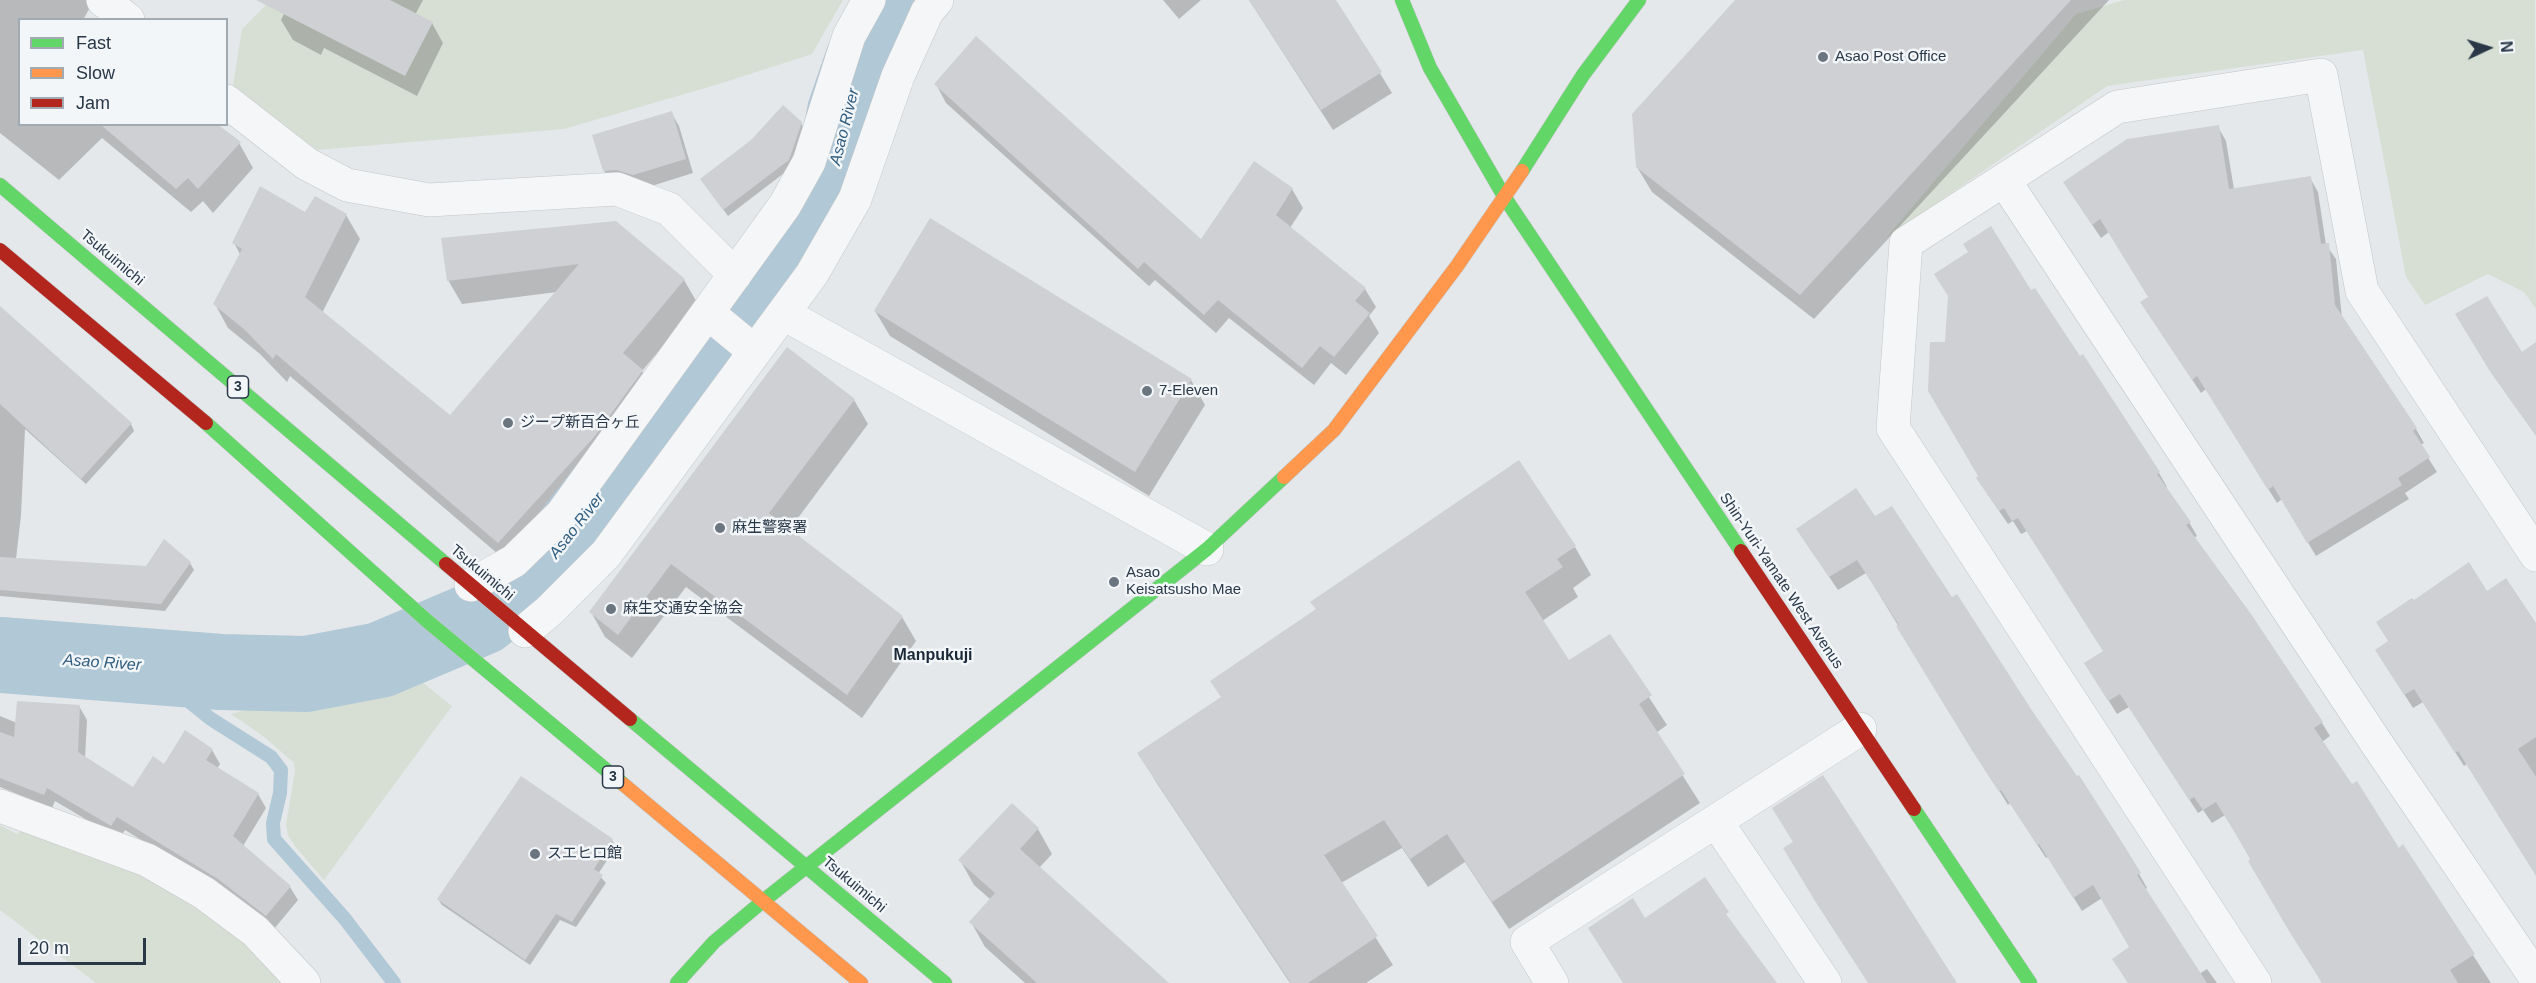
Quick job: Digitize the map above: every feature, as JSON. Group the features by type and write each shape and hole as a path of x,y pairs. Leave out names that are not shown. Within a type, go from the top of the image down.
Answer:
{"street":[{"path":"103,0 126,18"},
{"path":"473,587 514,561 562,514 712,316 735,275 785,205 809,162 849,36 869,0"},
{"path":"519,625 549,611 606,554 750,347 784,314 812,274 855,199 898,76 927,12 937,0"},
{"name":"Shin-Yuri-Yamate West Avenus","path":"1402,0 1430,68 1505,198 2030,983"},
{"path":"677,983 714,942 763,901 1207,549 1334,430 1457,266 1505,198 1583,75 1639,0"},
{"path":"2255,983 1893,428 1906,243 2117,107 2321,75 2362,291 2536,555"},
{"path":"228,103 307,164 347,185 429,200 617,189 669,209 735,275"},
{"path":"2004,180 2368,731 2536,978"},
{"name":"Tsukuimichi","path":"0,185 735,809 945,983"},
{"name":"3","path":"0,250 236,448 463,652 861,983"},
{"path":"784,314 1207,549"},
{"path":"712,316 750,347"},
{"path":"1552,983 1527,942 1860,729"},
{"path":"0,806 147,860 195,888 255,931 304,983"},
{"path":"1716,821 1825,983"}],"shaded area":[{"path":"271,0 843,0 812,54 564,129 317,150 233,85 242,29"},
{"path":"2124,0 2535,0 2536,309 2524,292 2488,274 2425,305 2406,277 2363,50 2107,86 1886,238 2076,14"},
{"path":"422,682 452,706 324,880 288,835 286,825 295,771 294,763 263,736 231,714 260,706 339,702"},
{"path":"31,823 190,897 225,921 288,983 96,983 0,910 0,825 17,834"}],"building":[{"path":"256,0 390,0 433,22 405,76"},
{"path":"1249,0 1336,0 1382,72 1321,110"},
{"path":"1735,0 2071,0 1800,295 1636,167 1632,114"},
{"path":"976,36 1201,239 1254,161 1293,188 1276,215 1366,288 1355,301 1370,313 1334,357 1320,346 1302,368 1218,300 1204,315 1144,262 1138,269 934,84"},
{"path":"783,105 802,122 789,160 723,210 700,179 751,140"},
{"path":"672,111 686,159 633,175 616,170 603,171 592,135"},
{"path":"2219,125 2229,189 2311,176 2321,244 2329,243 2335,305 2417,428 2413,431 2430,457 2398,478 2402,485 2307,543 2273,486 2268,490 2197,376 2192,380 2140,302 2148,297 2100,219 2092,225 2063,182 2127,139"},
{"path":"102,126 220,126 241,142 198,189 188,178 176,189"},
{"path":"260,186 305,212 315,196 347,214 305,297 450,415 579,264 447,281 441,238 616,221 685,279 623,353 643,370 594,437 498,543 276,354 273,359 245,330 213,304 242,249 232,243"},
{"path":"930,218 1192,379 1135,472 874,311"},
{"path":"1991,226 2031,290 2035,288 2080,356 2083,354 2160,472 2157,474 2191,522 2186,525 2251,614 2323,722 2314,728 2352,784 2357,781 2399,848 2403,844 2475,954 2450,970 2458,983 2322,983 2248,861 2251,859 2216,802 2203,810 2194,797 2189,800 2120,694 2108,701 2084,663 2103,651 2018,518 2012,521 2004,508 1999,511 1976,478 1978,476 1928,391 1930,342 1945,342 1948,296 1934,274 1968,252 1963,244"},
{"path":"2487,296 2522,352 2536,342 2536,436 2491,373 2455,314"},
{"path":"0,306 132,423 81,479 0,404"},
{"name":"麻生警察署","path":"787,347 855,399 769,513 903,616 847,695 671,564 618,635 589,612"},
{"path":"1519,460 1576,546 1557,559 1563,567 1525,592 1569,660 1610,634 1652,695 1639,704 1685,774 1492,902 1447,834 1410,859 1384,820 1324,855 1378,936 1308,983 1291,983 1137,753 1221,697 1210,681 1316,609 1310,602"},
{"path":"1856,488 1875,516 1892,506 1952,597 1957,594 2033,712 2077,776 2079,775 2141,873 2137,875 2207,983 2128,983 2112,959 2129,947 2093,885 2073,898 2039,844 2037,845 1973,752 1896,626 1899,625 1857,560 1829,577 1796,529"},
{"path":"164,539 191,562 161,604 0,590 0,557 146,566"},
{"path":"2469,562 2487,591 2506,578 2536,623 2536,737 2518,749 2536,777 2536,876 2458,751 2455,753 2414,689 2404,695 2375,650 2388,641 2376,622 2412,598 2414,600"},
{"path":"17,701 80,705 78,752 133,787 153,756 164,764 185,730 213,749 206,760 259,793 233,836 291,886 266,916 218,879 117,817 111,826 47,788 44,795 0,778 0,732 14,737"},
{"path":"1823,775 1957,983 1868,983 1815,901 1783,848 1793,842 1772,808"},
{"name":"スエヒロ館","path":"521,776 613,839 594,869 603,875 572,922 556,914 525,960 437,899"},
{"path":"1012,803 1039,828 1020,849 1169,983 1037,983 969,922 995,893 958,860"},
{"path":"1705,877 1729,912 1726,914 1777,983 1623,983 1588,928 1633,898 1645,918"}],"waterway":[{"name":"Asao River","path":"0,655 221,672 306,674 380,660 482,617 547,564 797,246 832,178 845,112 863,60 898,0"},
{"path":"145,666 211,719 271,757 281,770 280,793 273,823 274,839 345,919 394,983"}],"traffic: fast":[{"path":"1402,0 1430,68 1505,198 1741,551"},
{"path":"1522,171 1583,75 1639,0"},
{"path":"0,185 446,564"},
{"path":"206,423 426,620 623,784"},
{"path":"677,983 714,942 763,901 1207,549 1284,477"},
{"path":"630,719 945,983"},
{"path":"1914,809 2030,983"}],"traffic: slow":[{"path":"1284,477 1334,430 1457,266 1522,171"},
{"path":"623,784 861,983"}],"traffic: jam":[{"path":"0,250 206,423"},
{"path":"1741,551 1914,809"},
{"path":"446,564 630,719"}],"place":[{"name":"Asao Post Office","path":"1823,57"},
{"name":"7-Eleven","path":"1147,391"},
{"name":"ジープ新百合ヶ丘","path":"508,423"},
{"name":"麻生警察署","path":"720,528"},
{"name":"Asao Keisatsusho Mae","path":"1114,582"},
{"name":"麻生交通安全協会","path":"611,609"},
{"name":"スエヒロ館","path":"535,854"}],"district":[{"name":"Manpukuji","path":"933,656"}]}
